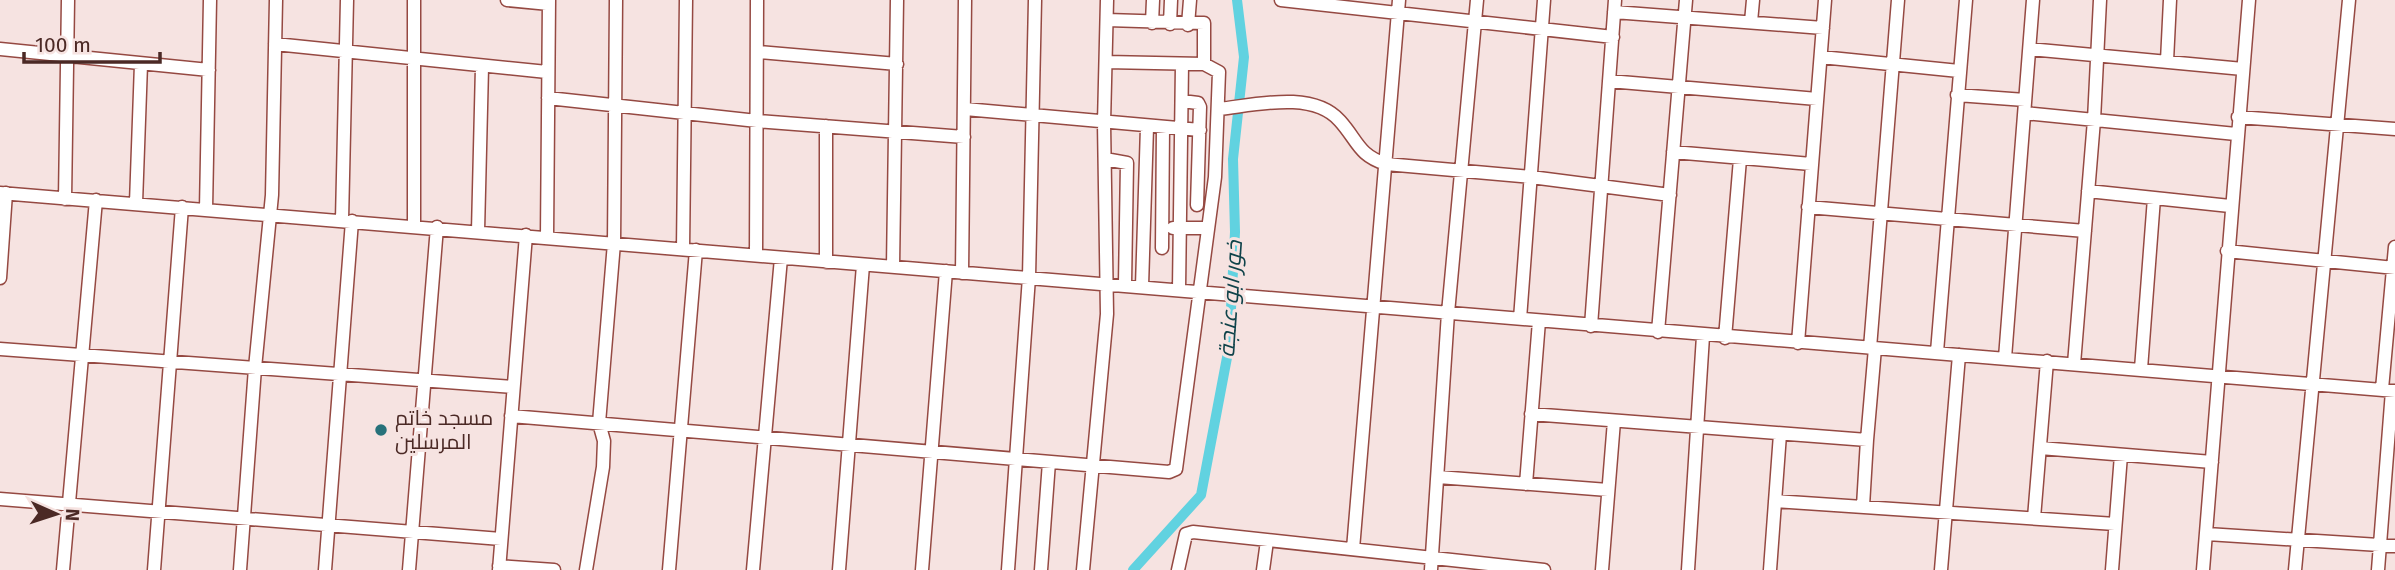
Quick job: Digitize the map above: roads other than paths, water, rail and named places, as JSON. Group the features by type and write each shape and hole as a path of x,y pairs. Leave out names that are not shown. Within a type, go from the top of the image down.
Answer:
{"street":[{"path":"65,198 68,0"},
{"path":"206,209 210,0"},
{"path":"240,570 270,215 276,0"},
{"path":"325,570 341,374 347,220 347,0"},
{"path":"414,0 414,225"},
{"path":"507,0 549,2 547,237"},
{"path":"586,570 603,467 604,441 600,424 614,243 616,0"},
{"path":"669,570 680,432 689,249 685,114 686,0"},
{"path":"756,255 757,0"},
{"path":"893,267 897,0"},
{"path":"962,273 965,0"},
{"path":"1007,570 1030,277 1035,0"},
{"path":"1083,570 1107,314 1104,123 1107,0"},
{"path":"1152,23 1153,0"},
{"path":"1170,24 1171,0"},
{"path":"1188,25 1190,0"},
{"path":"1281,0 1613,37"},
{"path":"1353,549 1399,0"},
{"path":"1432,564 1448,313 1477,0"},
{"path":"1520,319 1545,0"},
{"path":"1658,332 1686,0"},
{"path":"1751,22 1753,0"},
{"path":"1798,343 1825,0"},
{"path":"1863,506 1881,212 1898,0"},
{"path":"1937,352 1966,0"},
{"path":"2005,358 2033,0"},
{"path":"2074,364 2094,120 2100,0"},
{"path":"2167,61 2170,0"},
{"path":"2203,570 2230,206 2249,0"},
{"path":"2295,570 2322,259 2349,0"},
{"path":"1591,326 1615,6 1684,18 1823,28"},
{"path":"1107,20 1188,25 1204,23 1204,64"},
{"path":"275,44 547,72"},
{"path":"0,49 209,69"},
{"path":"2030,50 2243,69"},
{"path":"758,52 897,64"},
{"path":"1821,57 1959,71"},
{"path":"511,416 1015,460 1169,472 1176,469 1217,157 1219,72 1204,64 1106,62"},
{"path":"136,203 141,64"},
{"path":"1179,289 1182,64"},
{"path":"478,231 482,67"},
{"path":"1609,81 1817,99"},
{"path":"1957,94 2094,120 2236,134"},
{"path":"548,97 757,121 964,137"},
{"path":"1182,101 1199,104 1197,205"},
{"path":"1220,109 1291,103 1322,108 1342,123 1365,156 1386,164 1531,177 1670,195"},
{"path":"965,109 1200,130"},
{"path":"2238,117 2395,129"},
{"path":"826,126 826,262"},
{"path":"1142,286 1147,127"},
{"path":"1162,248 1163,127"},
{"path":"1673,152 1811,164"},
{"path":"1127,172 1162,165 1182,166 1217,157"},
{"path":"1105,159 1126,160 1125,284"},
{"path":"1725,338 1740,159"},
{"path":"1127,187 1162,188"},
{"path":"2088,191 2230,206"},
{"path":"0,278 3,193 414,225 826,262 1125,284 1725,338 1937,352 2390,390"},
{"path":"2141,369 2154,198"},
{"path":"64,570 96,200"},
{"path":"1105,201 1211,205"},
{"path":"154,570 183,207"},
{"path":"1808,207 2085,231"},
{"path":"1144,227 1208,228"},
{"path":"409,570 437,228"},
{"path":"526,235 499,568 554,570"},
{"path":"1105,244 1180,248"},
{"path":"2378,570 2390,390 2395,247"},
{"path":"2227,251 2394,267"},
{"path":"753,570 781,258"},
{"path":"839,570 863,265"},
{"path":"922,570 946,271"},
{"path":"1526,484 1539,321"},
{"path":"1689,570 1703,335"},
{"path":"0,349 512,387"},
{"path":"1941,570 1959,355"},
{"path":"2034,518 2047,361"},
{"path":"1531,414 1867,440"},
{"path":"1602,570 1614,421"},
{"path":"1770,570 1780,434"},
{"path":"2040,448 2212,462"},
{"path":"2112,570 2121,455"},
{"path":"1041,570 1049,462"},
{"path":"1438,477 1608,490"},
{"path":"0,499 501,539"},
{"path":"1775,501 2115,524"},
{"path":"1178,570 1186,534 1353,549 1432,564 1544,570"},
{"path":"2207,534 2395,547"},
{"path":"1263,570 1267,541"}],"waterway":[{"name":"خور ابو عنجة","path":"1133,570 1201,495 1229,347 1235,232 1233,159 1244,57 1237,0"}],"place":[{"name":"مسجد خاتم المرسلين","path":"381,430"}]}
